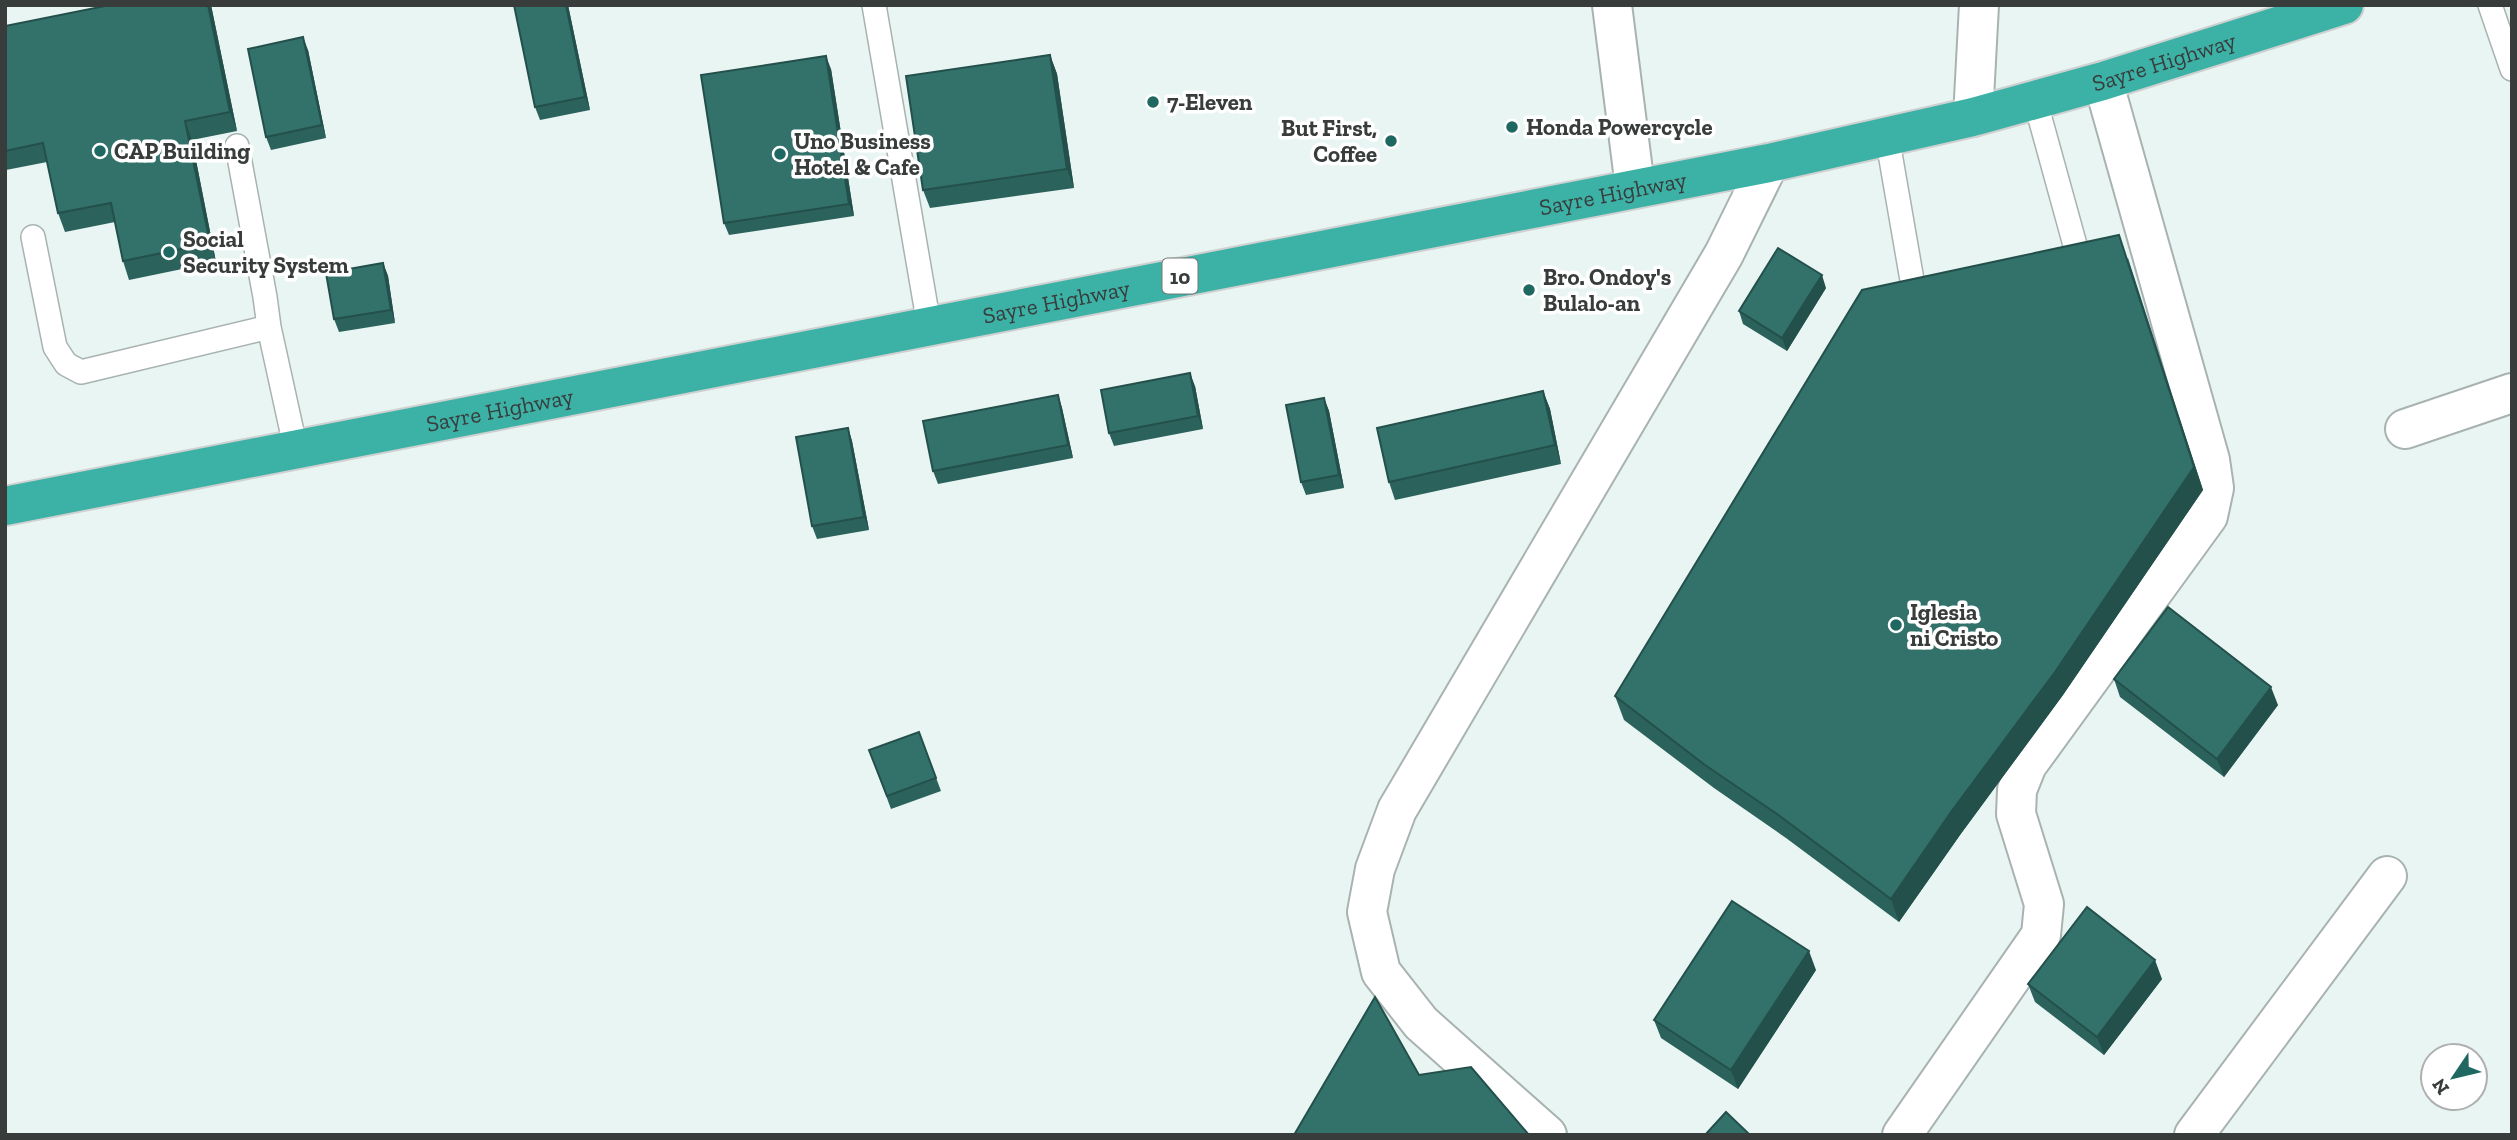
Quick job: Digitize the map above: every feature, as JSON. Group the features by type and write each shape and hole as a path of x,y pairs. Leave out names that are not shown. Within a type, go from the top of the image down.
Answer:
{"highway":[{"name":"Sayre Highway","path":"5,506 1769,163 1973,117 2035,100 2344,5"}],"street":[{"path":"1612,5 1635,187"},
{"path":"1973,117 1979,5"},
{"path":"1902,1135 2041,934 2044,904 2016,814 2017,790 2027,765 2208,516 2214,488 2210,460 2103,81"},
{"path":"1547,1135 1421,1024 1381,972 1367,912 1375,869 1397,810 1724,254 1769,163"},
{"path":"2405,429 2512,393"},
{"path":"2194,1135 2387,876"}],"lane":[{"path":"874,5 929,325"},
{"path":"2490,5 2512,69"},
{"path":"2035,100 2089,298"},
{"path":"1887,136 1920,327"},
{"path":"237,146 269,327 296,450"},
{"path":"33,237 55,347 66,364 81,372 269,327"}],"building":[{"name":"CAP Building","path":"110,5 208,5 230,112 185,121 210,243 123,261 111,203 58,213 43,143 5,151 5,26"},
{"path":"514,5 566,5 585,97 535,107"},
{"path":"303,37 322,125 266,137 248,49"},
{"path":"1050,55 1067,169 923,190 906,76"},
{"name":"Uno Business Hotel & Cafe","path":"826,56 849,204 724,223 701,75"},
{"name":"Iglesia ni Cristo","path":"2119,235 2194,467 2055,672 1951,812 1891,899 1777,814 1705,765 1615,696 1862,290"},
{"path":"1778,248 1822,275 1782,338 1739,311"},
{"path":"383,263 391,310 334,319 326,273"},
{"path":"1190,373 1198,416 1109,433 1101,390"},
{"path":"1543,391 1555,445 1389,482 1377,428"},
{"path":"1058,395 1068,445 933,471 923,421"},
{"path":"1324,398 1339,475 1301,482 1286,405"},
{"path":"848,428 864,517 812,526 796,437"},
{"path":"2168,607 2271,687 2217,759 2114,679"},
{"path":"919,732 936,778 887,796 869,750"},
{"path":"1732,901 1809,951 1731,1070 1654,1020"},
{"path":"2087,907 2155,960 2097,1037 2028,984"},
{"path":"1375,997 1419,1075 1471,1067 1529,1135 1294,1135"},
{"path":"1726,1112 1750,1135 1705,1135"}],"place":[{"name":"7-Eleven","path":"1153,102"},
{"name":"Honda Powercycle","path":"1512,127"},
{"name":"But First, Coffee","path":"1391,141"},
{"name":"CAP Building","path":"100,151"},
{"name":"Uno Business Hotel & Cafe","path":"780,154"},
{"name":"Social Security System","path":"169,252"},
{"name":"Bro. Ondoy's Bulalo-an","path":"1529,290"},
{"name":"Iglesia ni Cristo","path":"1896,625"}]}
